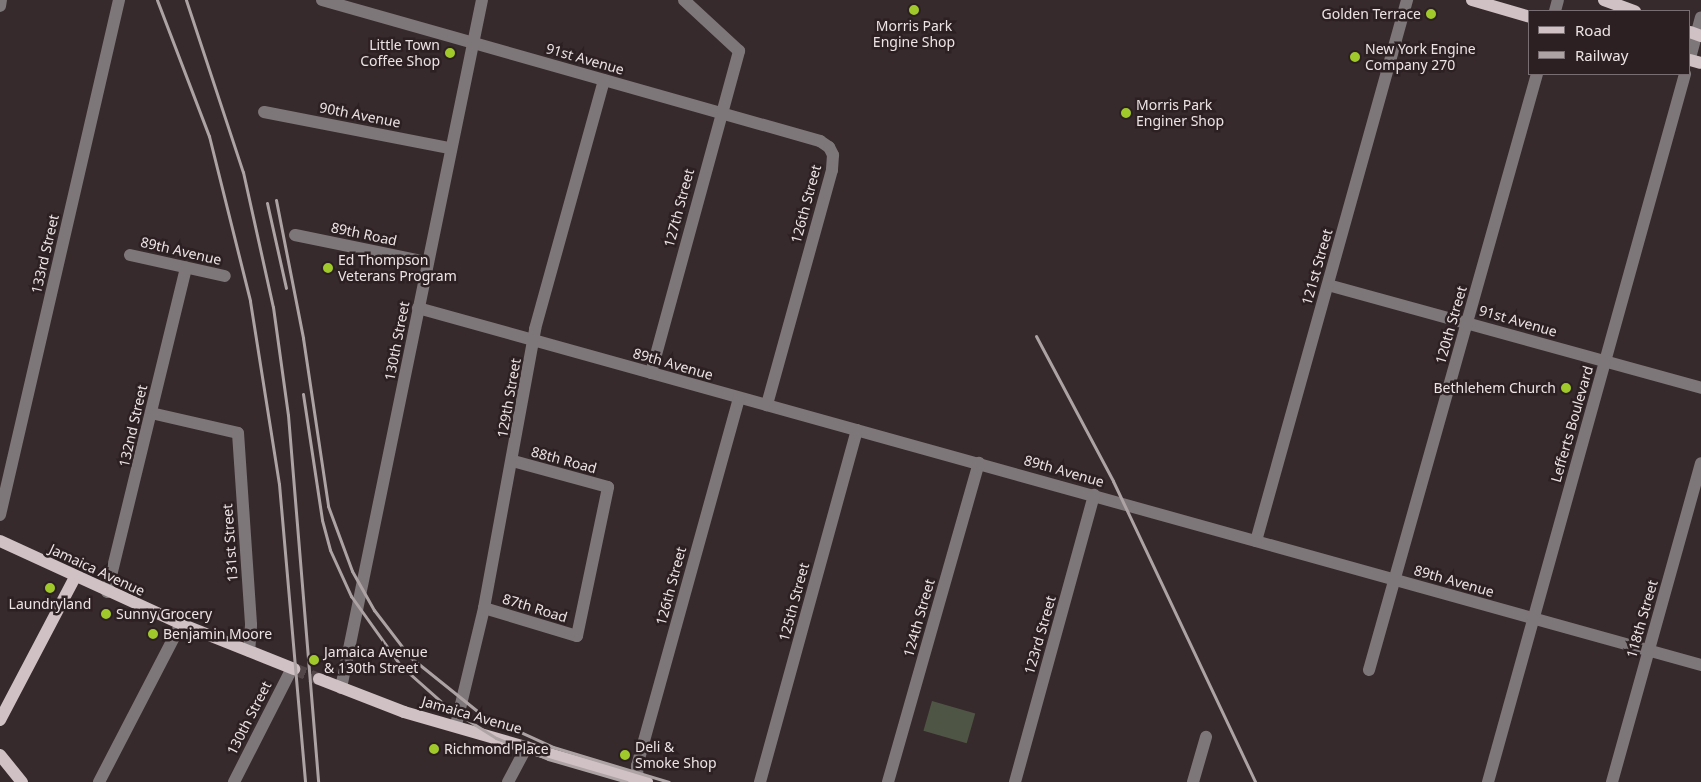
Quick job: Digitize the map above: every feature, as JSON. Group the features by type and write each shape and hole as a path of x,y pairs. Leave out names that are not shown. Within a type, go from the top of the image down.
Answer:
{"main road":[{"path":"1472,0 1528,16"},
{"path":"1604,0 1632,10"},
{"name":"Jamaica Avenue","path":"0,541 107,592 293,669"},
{"path":"0,720 75,577"},
{"name":"Jamaica Avenue","path":"319,679 404,712 456,725 641,781"},
{"path":"0,756 22,782"}],"street":[{"path":"0,6 2,0"},
{"name":"133rd Street","path":"0,515 119,0"},
{"name":"91st Avenue","path":"322,0 820,141 833,155"},
{"name":"130th Street","path":"341,688 471,43 482,0"},
{"name":"127th Street","path":"651,373 720,113 739,51 684,0"},
{"name":"121st Street","path":"1256,541 1407,0"},
{"path":"1691,55 1701,17"},
{"name":"120th Street","path":"1370,670 1537,75"},
{"name":"Lefferts Boulevard","path":"1488,782 1685,75"},
{"name":"129th Street","path":"456,725 484,608 513,461 532,342 604,80"},
{"name":"90th Avenue","path":"264,112 450,148"},
{"name":"126th Street","path":"767,405 833,155"},
{"name":"89th Road","path":"296,235 427,262"},
{"name":"89th Avenue","path":"130,255 225,276"},
{"name":"132nd Street","path":"107,592 186,268"},
{"name":"91st Avenue","path":"1328,284 1701,388"},
{"name":"89th Avenue","path":"418,308 532,342 979,463 1701,665"},
{"name":"126th Street","path":"641,781 637,766 739,398"},
{"name":"131st Street","path":"151,413 238,433 252,625 249,651"},
{"name":"125th Street","path":"760,782 857,430"},
{"name":"88th Road","path":"513,461 608,488 577,636"},
{"name":"124th Street","path":"888,782 979,463"},
{"name":"118th Street","path":"1612,782 1701,463"},
{"name":"123rd Street","path":"1014,782 1094,495"},
{"name":"87th Road","path":"484,608 577,636"},
{"path":"99,782 181,624"},
{"name":"130th Street","path":"234,782 293,669"},
{"path":"1193,782 1206,737"},
{"path":"508,782 527,747"}],"green space":[{"path":"932,701 975,713 967,743 923,731"}],"tunnel":[{"path":"294,669 319,679"}],"railway":[{"path":"157,0 209,136 250,301 279,484 305,782"},
{"path":"186,0 243,172 273,307 288,415 318,782"},
{"path":"276,200 303,338 328,506 352,571 374,610 410,657 481,714 553,747 669,782"},
{"path":"267,203 286,288"},
{"path":"1036,336 1113,481 1255,782"},
{"path":"303,394 322,520 330,550 351,596 401,666 447,707 496,738 548,759 627,782"}],"place":[{"name":"Morris Park Engine Shop","path":"914,10"},
{"name":"Golden Terrace","path":"1431,14"},
{"name":"Little Town Coffee Shop","path":"450,53"},
{"name":"New York Engine Company 270","path":"1355,57"},
{"name":"Morris Park Enginer Shop","path":"1126,113"},
{"name":"Ed Thompson Veterans Program","path":"328,268"},
{"name":"Bethlehem Church","path":"1566,388"},
{"name":"Laundryland","path":"50,588"},
{"name":"Sunny Grocery","path":"106,614"},
{"name":"Benjamin Moore","path":"153,634"},
{"name":"Jamaica Avenue & 130th Street","path":"314,660"},
{"name":"Richmond Place","path":"434,749"},
{"name":"Deli & Smoke Shop","path":"625,755"}]}
